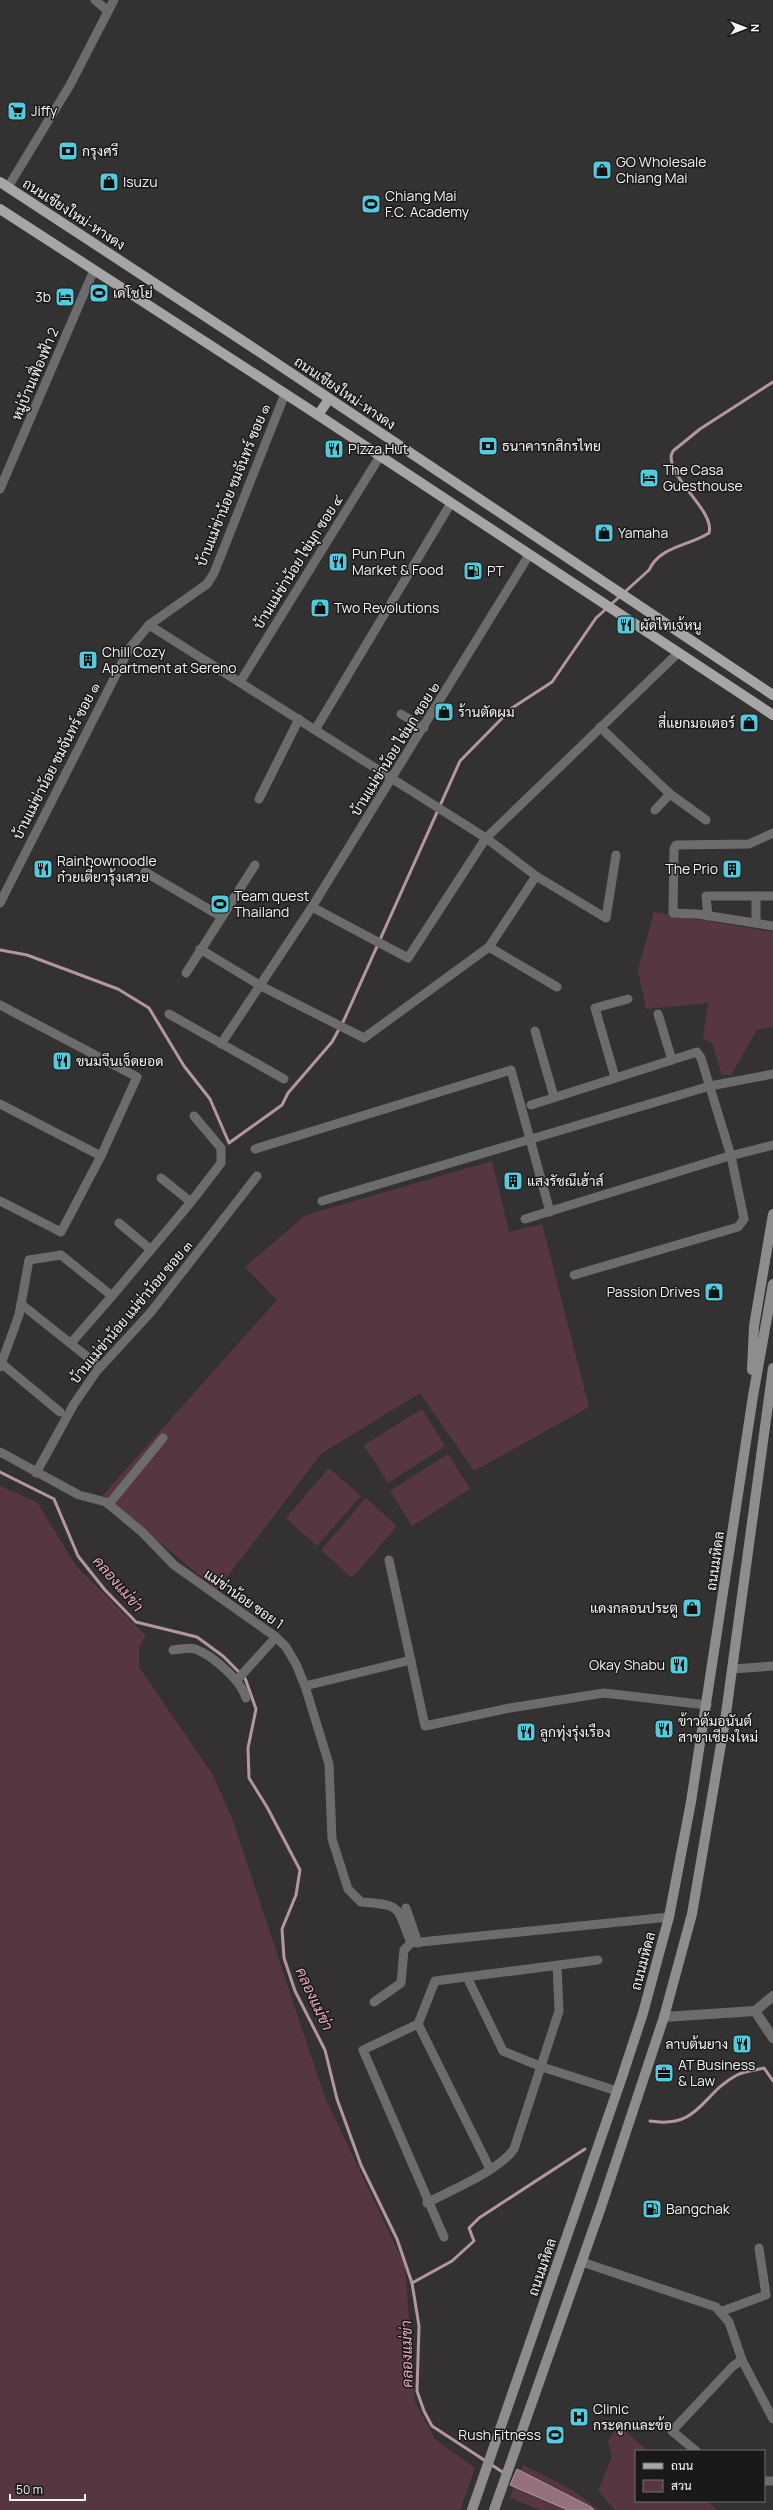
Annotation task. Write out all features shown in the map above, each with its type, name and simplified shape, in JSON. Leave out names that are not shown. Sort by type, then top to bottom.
[{"type":"main road","name":"ถนนเชียงใหม่-หางดง","points":[[4,185],[329,399],[773,695]]},
{"type":"main road","points":[[0,209],[318,415],[773,716]]},
{"type":"main road","points":[[318,415],[329,399]]},
{"type":"main road","name":"ถนนมหิดล","points":[[753,1396],[753,1339],[773,1214]]},
{"type":"main road","name":"ถนนมหิดล","points":[[472,2510],[643,2013],[669,1917],[707,1705],[753,1396],[773,1284]]},
{"type":"main road","points":[[494,2510],[582,2262],[664,2017],[692,1914],[706,1837],[732,1669],[773,1368]]},
{"type":"main road","points":[[767,1408],[773,1385]]},
{"type":"street","points":[[95,0],[108,11]]},
{"type":"street","points":[[4,185],[70,85],[114,0]]},
{"type":"street","name":"หมู่บ้านเฟื่องฟ้า 2","points":[[0,489],[94,270]]},
{"type":"street","name":"บ้านแม่ข่าน้อย ชมจันทร์ ซอย ๑","points":[[0,903],[129,649],[149,625],[207,584],[214,573],[285,394]]},
{"type":"street","name":"บ้านแม่ข่าน้อย ไข่มุก ซอย ๔","points":[[240,682],[380,456]]},
{"type":"street","points":[[315,730],[451,503]]},
{"type":"street","name":"บ้านแม่ข่าน้อย ไข่มุก ซอย ๒","points":[[220,1044],[281,956],[392,780],[530,555]]},
{"type":"street","points":[[149,625],[486,838],[536,876],[606,918],[616,855]]},
{"type":"street","points":[[312,907],[408,958],[486,838],[678,653]]},
{"type":"street","points":[[401,714],[424,728]]},
{"type":"street","points":[[259,799],[299,719]]},
{"type":"street","points":[[600,727],[670,794],[706,820]]},
{"type":"street","points":[[655,810],[670,794]]},
{"type":"street","points":[[773,833],[748,844],[676,845],[674,849],[673,913],[708,916],[773,926]]},
{"type":"street","points":[[186,974],[200,949],[255,865]]},
{"type":"street","points":[[145,872],[222,917]]},
{"type":"street","points":[[200,949],[261,986],[341,1025],[364,1038],[489,947],[536,876]]},
{"type":"street","points":[[708,916],[706,896],[773,896]]},
{"type":"street","points":[[756,897],[756,923]]},
{"type":"street","points":[[489,947],[557,987]]},
{"type":"street","points":[[615,1077],[595,1008],[628,999]]},
{"type":"street","points":[[0,1006],[137,1077],[101,1156],[62,1232],[0,1201]]},
{"type":"street","points":[[169,1014],[220,1044],[284,1078]]},
{"type":"street","points":[[658,1014],[672,1060]]},
{"type":"street","points":[[535,1031],[554,1097]]},
{"type":"street","points":[[531,1105],[695,1052],[699,1054],[731,1156],[744,1218],[738,1227],[574,1275]]},
{"type":"street","points":[[255,1149],[511,1070],[550,1212]]},
{"type":"street","points":[[322,1201],[710,1086],[773,1074]]},
{"type":"street","points":[[0,1104],[101,1156]]},
{"type":"street","points":[[71,1343],[191,1202],[221,1163],[221,1148],[194,1116]]},
{"type":"street","points":[[525,1219],[731,1156],[773,1145]]},
{"type":"street","name":"บ้านแม่ข่าน้อย แม่ข่าน้อย ซอย ๓","points":[[36,1473],[74,1404],[96,1372],[151,1312],[257,1176]]},
{"type":"street","points":[[161,1178],[191,1202]]},
{"type":"street","points":[[118,1223],[150,1249]]},
{"type":"street","points":[[60,1412],[1,1365],[21,1304],[29,1260],[61,1255],[112,1296]]},
{"type":"street","points":[[21,1304],[95,1363]]},
{"type":"street","points":[[109,1504],[163,1438]]},
{"type":"street","name":"แม่ข่าน้อย ซอย 1","points":[[0,1452],[36,1473],[79,1495],[109,1504],[142,1532],[174,1565],[276,1637],[286,1648],[296,1664],[305,1686],[329,1764],[332,1839],[348,1889],[361,1902],[389,1904],[397,1908],[415,1943]]},
{"type":"street","points":[[389,1560],[425,1726],[510,1708],[604,1693],[707,1705]]},
{"type":"street","points":[[237,1680],[276,1637]]},
{"type":"street","points":[[173,1650],[195,1649],[227,1670],[243,1688],[246,1698]]},
{"type":"street","points":[[305,1686],[411,1660]]},
{"type":"street","points":[[732,1669],[773,1666]]},
{"type":"street","points":[[406,1908],[415,1943]]},
{"type":"street","points":[[374,2002],[400,1984],[404,1950],[415,1943],[669,1917]]},
{"type":"street","points":[[444,2238],[427,2203],[363,2050],[418,2024],[435,1981],[598,1960]]},
{"type":"street","points":[[427,2203],[490,2169],[510,2154],[514,2148],[542,2067],[559,2011],[557,1965]]},
{"type":"street","points":[[468,1977],[503,2051],[542,2067],[617,2091]]},
{"type":"street","points":[[664,2017],[756,2011],[773,1996]]},
{"type":"street","points":[[756,2011],[773,2038]]},
{"type":"street","points":[[418,2024],[490,2169]]},
{"type":"street","points":[[720,2312],[766,2294],[759,2248]]},
{"type":"street","points":[[582,2262],[716,2307],[729,2322],[742,2360],[773,2419]]},
{"type":"street","points":[[695,2450],[672,2431],[734,2366],[742,2360]]},
{"type":"green space","points":[[654,912],[773,932],[773,1027],[757,1030],[731,1075],[722,1075],[712,1043],[703,1039],[708,1003],[646,1009],[638,970]]},
{"type":"green space","points":[[492,1161],[509,1232],[542,1224],[589,1407],[474,1471],[420,1393],[322,1453],[217,1590],[103,1495],[277,1300],[245,1267],[306,1215]]},
{"type":"green space","points":[[422,1409],[445,1446],[388,1483],[364,1445]]},
{"type":"green space","points":[[448,1454],[470,1489],[412,1526],[390,1491]]},
{"type":"green space","points":[[329,1468],[361,1496],[317,1546],[286,1518]]},
{"type":"green space","points":[[0,1486],[37,1502],[76,1566],[146,1636],[139,1646],[139,1667],[213,1775],[233,1821],[324,2095],[405,2266],[415,2402],[435,2439],[475,2468],[460,2510],[0,2510]]},
{"type":"green space","points":[[366,1498],[397,1526],[352,1578],[321,1550]]},
{"type":"green space","points":[[618,2425],[647,2450],[635,2450],[635,2502],[708,2502],[718,2510],[615,2510],[598,2491],[612,2457],[608,2441]]},
{"type":"green space","points":[[523,2465],[574,2491],[599,2510],[540,2510],[510,2498]]},
{"type":"shaded area","points":[[517,2469],[591,2507],[594,2510],[568,2510],[510,2485]]},
{"type":"waterway","points":[[0,950],[27,955],[118,989],[149,1008],[184,1066],[210,1099],[229,1143],[282,1105],[288,1093],[332,1042],[344,1020],[460,761],[512,708],[552,682],[596,618],[649,570],[660,556],[676,547],[709,533],[709,524],[706,515],[678,476],[673,466],[671,456],[673,451],[700,429],[773,382]]},
{"type":"waterway","name":"คลองแม่ข่า","points":[[0,1472],[54,1499],[78,1556],[105,1590],[136,1622],[197,1637],[223,1656],[245,1678],[256,1709],[248,1748],[249,1778],[267,1807],[300,1870],[296,1895],[282,1929],[284,1958],[295,1991],[325,2050],[337,2099],[361,2165],[397,2239],[412,2283],[419,2326],[417,2391],[424,2411],[432,2426],[504,2473]]},
{"type":"waterway","points":[[650,2121],[667,2122],[680,2120],[690,2115],[715,2091],[743,2072],[764,2068],[773,2081]]},
{"type":"waterway","points":[[412,2283],[452,2261],[474,2241],[469,2228],[479,2218],[585,2149]]},
{"type":"place","name":"Jiffy","points":[[17,111]]},
{"type":"place","name":"กรุงศรี","points":[[68,151]]},
{"type":"place","name":"GO Wholesale Chiang Mai","points":[[602,170]]},
{"type":"place","name":"Isuzu","points":[[109,182]]},
{"type":"place","name":"Chiang Mai F.C. Academy","points":[[371,204]]},
{"type":"place","name":"เดโชโย่","points":[[99,293]]},
{"type":"place","name":"3b","points":[[65,297]]},
{"type":"place","name":"ธนาคารกสิกรไทย","points":[[488,446]]},
{"type":"place","name":"Pizza Hut","points":[[334,449]]},
{"type":"place","name":"The Casa Guesthouse","points":[[649,478]]},
{"type":"place","name":"Yamaha","points":[[604,533]]},
{"type":"place","name":"Pun Pun Market & Food","points":[[338,562]]},
{"type":"place","name":"PT","points":[[473,571]]},
{"type":"place","name":"Two Revolutions","points":[[320,608]]},
{"type":"place","name":"ผัดไทเจ้หนู","points":[[626,625]]},
{"type":"place","name":"Chill Cozy Apartment at Sereno","points":[[88,660]]},
{"type":"place","name":"ร้านตัดผม","points":[[444,712]]},
{"type":"place","name":"สี่แยกมอเตอร์","points":[[749,723]]},
{"type":"place","name":"Rainbownoodle ก๋วยเตี๋ยวรุ้งเสวย","points":[[43,869]]},
{"type":"place","name":"The Prio","points":[[732,869]]},
{"type":"place","name":"Team quest Thailand","points":[[220,904]]},
{"type":"place","name":"ขนมจีนเจ็ดยอด","points":[[62,1061]]},
{"type":"place","name":"แสงรัชณีเฮ้าส์","points":[[513,1181]]},
{"type":"place","name":"Passion Drives","points":[[714,1292]]},
{"type":"place","name":"แดงกลอนประตู","points":[[692,1608]]},
{"type":"place","name":"Okay Shabu","points":[[679,1665]]},
{"type":"place","name":"ข้าวต้มอนันต์ สาขาเชียงใหม่","points":[[664,1729]]},
{"type":"place","name":"ลูกทุ่งรุ่งเรือง","points":[[526,1732]]},
{"type":"place","name":"ลาบต้นยาง","points":[[742,2044]]},
{"type":"place","name":"AT Business & Law","points":[[664,2073]]},
{"type":"place","name":"Bangchak","points":[[652,2209]]},
{"type":"place","name":"Clinic กระดูกและข้อ","points":[[579,2417]]},
{"type":"place","name":"Rush Fitness","points":[[555,2435]]}]
